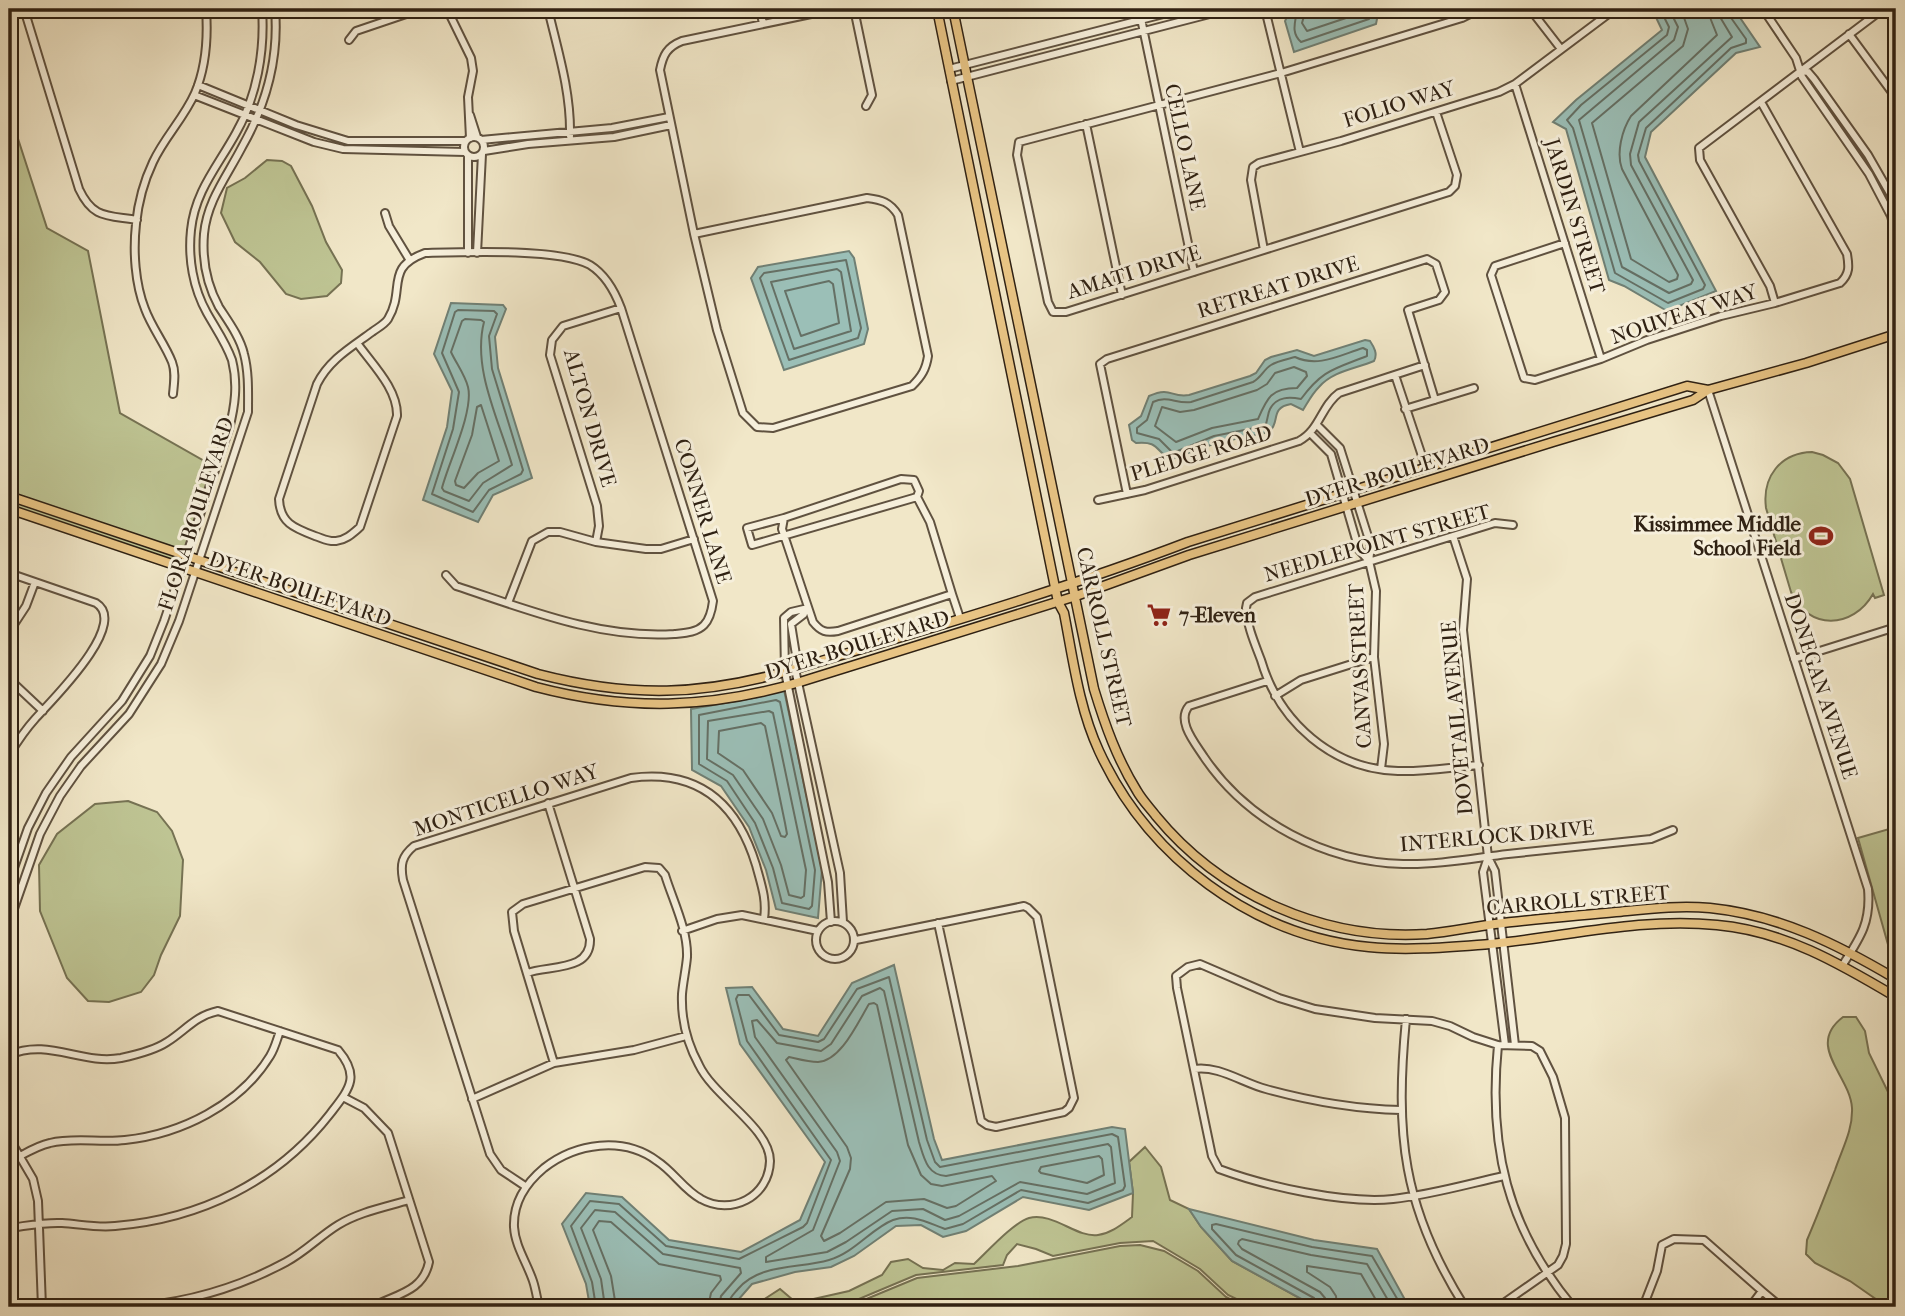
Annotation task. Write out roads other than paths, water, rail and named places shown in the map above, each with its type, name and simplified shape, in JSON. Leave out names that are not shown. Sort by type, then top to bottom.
[{"type":"main road","name":"CARROLL STREET","points":[[937,9],[1055,589],[1064,613],[1088,722],[1099,751],[1126,800],[1158,841],[1212,889],[1268,919],[1330,940],[1367,947],[1410,949],[1492,944],[1663,924],[1717,925],[1782,938],[1812,949],[1896,997]]},
{"type":"main road","name":"CARROLL STREET","points":[[953,9],[1094,689],[1110,739],[1138,793],[1172,836],[1232,883],[1287,912],[1322,924],[1352,930],[1426,934],[1663,908],[1707,908],[1746,913],[1784,923],[1851,952],[1896,979]]},
{"type":"main road","name":"DYER BOULEVARD","points":[[9,509],[536,687],[623,704],[689,704],[759,694],[800,682],[1076,596],[1189,555],[1693,400],[1708,390],[1806,363],[1896,334]]},
{"type":"main road","name":"DYER BOULEVARD","points":[[9,496],[538,674],[624,691],[689,691],[756,681],[1055,589],[1188,541],[1687,386],[1708,390]]},
{"type":"main road","points":[[412,645],[437,640]]},
{"type":"main road","points":[[1126,800],[1138,793]]},
{"type":"street","points":[[24,9],[79,189],[86,203],[102,215],[137,220]]},
{"type":"street","points":[[173,394],[172,361],[145,309],[138,284],[135,254],[137,220],[153,161],[198,85],[206,50],[206,9]]},
{"type":"street","name":"FLORA BOULEVARD","points":[[9,882],[27,828],[46,793],[71,757],[122,701],[150,656],[229,429],[236,390],[232,362],[195,284],[191,229],[196,204],[205,182],[234,137],[249,105],[262,50],[262,9]]},
{"type":"street","name":"FLORA BOULEVARD","points":[[9,923],[40,834],[60,796],[81,766],[129,714],[161,664],[248,412],[244,352],[217,303],[207,274],[203,249],[205,228],[215,194],[260,110],[272,66],[275,9]]},
{"type":"street","points":[[349,40],[356,31],[421,9]]},
{"type":"street","points":[[447,9],[471,58],[473,71],[468,97],[469,114],[473,139],[483,152],[477,253]]},
{"type":"street","points":[[548,9],[566,86],[570,141]]},
{"type":"street","points":[[760,9],[763,24]]},
{"type":"street","points":[[694,234],[867,198],[892,205],[898,215],[928,356],[922,377],[912,386],[773,428],[757,427],[743,413],[717,330],[694,234],[660,70],[663,57],[670,46],[682,41],[835,9]]},
{"type":"street","points":[[854,9],[872,94],[866,106]]},
{"type":"street","name":"CELLO LANE","points":[[1139,9],[1194,272]]},
{"type":"street","points":[[949,69],[1183,9]]},
{"type":"street","points":[[951,81],[1228,9]]},
{"type":"street","points":[[1256,9],[1265,9],[1300,152]]},
{"type":"street","name":"AMATI DRIVE","points":[[1436,111],[1457,175],[1455,186],[1449,192],[1066,312],[1053,312],[1048,302],[1017,155],[1019,142],[1281,73],[1462,19],[1480,9]]},
{"type":"street","points":[[1530,9],[1561,49]]},
{"type":"street","name":"FOLIO WAY","points":[[1264,250],[1251,172],[1259,163],[1499,92],[1516,84],[1615,9]]},
{"type":"street","points":[[1763,9],[1796,58],[1802,77],[1869,174],[1891,216],[1896,235]]},
{"type":"street","points":[[1775,303],[1770,286],[1700,160],[1699,148],[1883,9]]},
{"type":"street","points":[[1849,34],[1891,91],[1896,92]]},
{"type":"street","points":[[1802,71],[1808,72],[1814,79],[1868,155],[1896,204]]},
{"type":"street","name":"JARDIN STREET","points":[[1516,84],[1601,359]]},
{"type":"street","points":[[198,85],[296,125],[348,141],[473,139],[670,121]]},
{"type":"street","points":[[216,104],[220,93]]},
{"type":"street","points":[[194,95],[292,134],[343,149],[466,154],[478,157],[483,152],[614,137],[670,121]]},
{"type":"street","name":"NOUVEAY WAY","points":[[1565,243],[1495,266],[1491,275],[1524,378],[1535,380],[1696,324],[1840,283],[1847,277],[1847,254],[1761,102]]},
{"type":"street","points":[[1086,124],[1122,295]]},
{"type":"street","points":[[292,134],[296,125]]},
{"type":"street","points":[[468,253],[466,154],[473,139]]},
{"type":"street","points":[[380,150],[381,141]]},
{"type":"street","points":[[357,343],[393,394],[398,407],[397,416],[360,527],[339,541],[329,541],[290,526],[279,509],[279,499],[317,384],[324,371],[335,359],[387,321],[396,303],[398,276],[409,259],[389,226],[385,213]]},
{"type":"street","name":"CONNER LANE","points":[[409,259],[425,253],[556,255],[590,265],[604,277],[621,308],[713,601],[711,613],[704,625],[690,633],[658,635],[605,630],[572,624],[456,586],[446,575]]},
{"type":"street","name":"RETREAT DRIVE","points":[[1127,494],[1100,364],[1107,359],[1427,259],[1436,264],[1445,292],[1439,300],[1408,310],[1435,400]]},
{"type":"street","name":"ALTON DRIVE","points":[[596,542],[599,526],[597,506],[550,355],[552,340],[563,326],[621,308]]},
{"type":"street","points":[[1346,506],[1331,454],[1311,434],[1328,403],[1339,393],[1425,365]]},
{"type":"street","points":[[1395,375],[1426,468]]},
{"type":"street","points":[[1405,409],[1474,388]]},
{"type":"street","name":"DONEGAN AVENUE","points":[[1708,390],[1868,889],[1870,908],[1866,926],[1842,965]]},
{"type":"street","points":[[1317,425],[1340,448],[1358,502]]},
{"type":"street","name":"PLEDGE ROAD","points":[[1098,500],[1127,494],[1299,441],[1311,434]]},
{"type":"street","points":[[917,497],[752,545],[747,528],[901,479],[914,480],[919,491],[917,497],[930,522],[960,618]]},
{"type":"street","name":"CANVAS STREET","points":[[1358,502],[1371,546],[1369,561],[1376,591],[1374,657],[1384,744],[1381,769]]},
{"type":"street","name":"CANVAS STREET","points":[[1346,506],[1359,550],[1369,561]]},
{"type":"street","points":[[784,518],[782,529],[806,609],[819,630],[828,633],[953,594]]},
{"type":"street","name":"NEEDLEPOINT STREET","points":[[1479,765],[1412,771],[1381,769],[1343,758],[1322,746],[1296,724],[1275,696],[1267,681],[1246,608],[1250,600],[1369,561],[1494,523],[1513,525]]},
{"type":"street","points":[[508,603],[527,550],[538,536],[548,532],[560,531],[596,542],[646,549],[694,539]]},
{"type":"street","name":"DOVETAIL AVENUE","points":[[1453,536],[1466,579],[1463,630],[1488,857],[1495,871],[1515,1045]]},
{"type":"street","points":[[9,573],[96,603],[106,613],[105,623],[88,656],[9,755]]},
{"type":"street","points":[[9,632],[26,606],[35,582]]},
{"type":"street","points":[[806,609],[804,614],[791,624],[796,655],[795,669],[800,682],[841,883],[843,922]]},
{"type":"street","points":[[806,609],[791,612],[784,618],[785,672],[828,882],[831,922]]},
{"type":"street","points":[[1794,659],[1896,627]]},
{"type":"street","points":[[1275,696],[1301,680],[1374,657]]},
{"type":"street","points":[[9,679],[43,711]]},
{"type":"street","name":"INTERLOCK DRIVE","points":[[1267,681],[1194,703],[1184,714],[1185,724],[1223,781],[1257,812],[1301,840],[1359,859],[1405,864],[1651,839],[1673,830]]},
{"type":"street","points":[[801,752],[814,750]]},
{"type":"street","name":"MONTICELLO WAY","points":[[525,1186],[494,1162],[400,866],[404,854],[414,846],[631,778],[667,776],[708,792],[739,824],[749,844],[765,896],[764,919]]},
{"type":"street","points":[[527,973],[573,965],[586,957],[590,950],[590,939],[548,803]]},
{"type":"street","points":[[819,839],[832,838]]},
{"type":"street","name":"DOVETAIL AVENUE","points":[[1488,857],[1483,872],[1501,1045],[1494,1111],[1496,1139],[1504,1176],[1526,1234],[1573,1307]]},
{"type":"street","points":[[539,1307],[534,1284],[514,1228],[517,1204],[525,1186],[547,1166],[584,1147],[615,1145],[642,1152],[658,1161],[700,1199],[727,1206],[740,1203],[761,1189],[767,1177],[770,1160],[760,1133],[710,1083],[686,1036],[682,995],[687,957],[665,875],[659,868],[645,867],[523,904],[513,912],[514,931],[554,1063]]},
{"type":"street","points":[[9,882],[21,887]]},
{"type":"street","points":[[856,940],[938,923],[1024,906],[1034,912],[1073,1098],[1064,1112],[996,1127],[981,1121],[938,923]]},
{"type":"street","points":[[682,931],[728,916],[742,915],[818,931]]},
{"type":"street","points":[[831,922],[843,922],[853,929],[856,940],[854,947],[845,956],[825,957],[816,948],[815,936],[831,922]]},
{"type":"street","points":[[1498,1307],[1549,1272],[1563,1256],[1566,1244],[1564,1118],[1553,1077],[1541,1051],[1532,1046],[1501,1045],[1473,1037],[1450,1026],[1315,1009],[1268,994],[1200,964],[1188,967],[1177,976],[1177,988],[1212,1156],[1219,1168],[1269,1184],[1342,1197],[1391,1199],[1504,1176]]},
{"type":"street","points":[[9,1055],[32,1047],[90,1059],[120,1058],[167,1042],[190,1022],[204,1014],[218,1012],[338,1050],[349,1062],[351,1071],[350,1083],[343,1097],[318,1129],[293,1154],[226,1199],[180,1216],[151,1222],[112,1227],[60,1223],[9,1228]]},
{"type":"street","points":[[1406,1019],[1401,1110],[1405,1161],[1413,1196],[1433,1249],[1465,1307]]},
{"type":"street","points":[[20,1156],[49,1143],[66,1140],[126,1140],[164,1133],[194,1121],[223,1104],[250,1082],[271,1054],[280,1031]]},
{"type":"street","points":[[472,1098],[554,1063],[634,1050],[686,1036]]},
{"type":"street","points":[[1194,1069],[1210,1069],[1264,1089],[1302,1098],[1401,1110]]},
{"type":"street","points":[[343,1097],[364,1108],[387,1133],[429,1262],[426,1274],[418,1286],[372,1307]]},
{"type":"street","points":[[9,1138],[33,1180],[38,1201],[42,1307]]},
{"type":"street","points":[[126,1307],[179,1301],[243,1282],[288,1261],[337,1225],[409,1199]]},
{"type":"street","points":[[1643,1307],[1657,1271],[1662,1245],[1674,1239],[1704,1240],[1781,1307]]},
{"type":"street","points":[[1750,1307],[1762,1291]]},
{"type":"water","points":[[1291,9],[1379,9],[1376,24],[1294,52],[1285,21]]},
{"type":"water","points":[[1652,9],[1734,9],[1760,47],[1736,53],[1651,132],[1645,157],[1716,291],[1667,311],[1609,280],[1566,129],[1553,122],[1662,30]]},
{"type":"water","points":[[849,251],[854,258],[868,329],[864,344],[784,370],[751,278],[758,267]]},
{"type":"water","points":[[451,303],[503,305],[506,309],[495,337],[498,368],[532,478],[493,495],[478,522],[423,500],[447,427],[452,391],[434,354]]},
{"type":"water","points":[[1365,340],[1370,341],[1374,348],[1374,361],[1331,377],[1310,398],[1303,410],[1291,404],[1284,406],[1278,412],[1269,432],[1216,443],[1170,460],[1156,447],[1132,440],[1129,425],[1141,416],[1149,396],[1162,392],[1189,395],[1250,376],[1271,357],[1297,350],[1314,356]]},
{"type":"water","points":[[784,690],[822,869],[818,918],[776,909],[766,870],[749,827],[721,786],[692,770],[691,709]]},
{"type":"water","points":[[894,965],[934,1139],[942,1160],[1112,1127],[1125,1129],[1133,1193],[1089,1210],[1023,1197],[966,1231],[943,1237],[921,1225],[896,1226],[854,1256],[831,1267],[795,1272],[752,1284],[732,1307],[590,1307],[586,1284],[562,1224],[586,1193],[622,1197],[669,1240],[741,1252],[800,1220],[825,1162],[740,1044],[726,988],[752,987],[783,1029],[818,1036],[852,983]]},
{"type":"water","points":[[1189,1209],[1314,1240],[1377,1249],[1409,1307],[1316,1307],[1232,1261],[1201,1227]]},
{"type":"place","name":"Kissimmee Middle School Field","points":[[1821,536]]},
{"type":"place","name":"7-Eleven","points":[[1159,615]]}]
